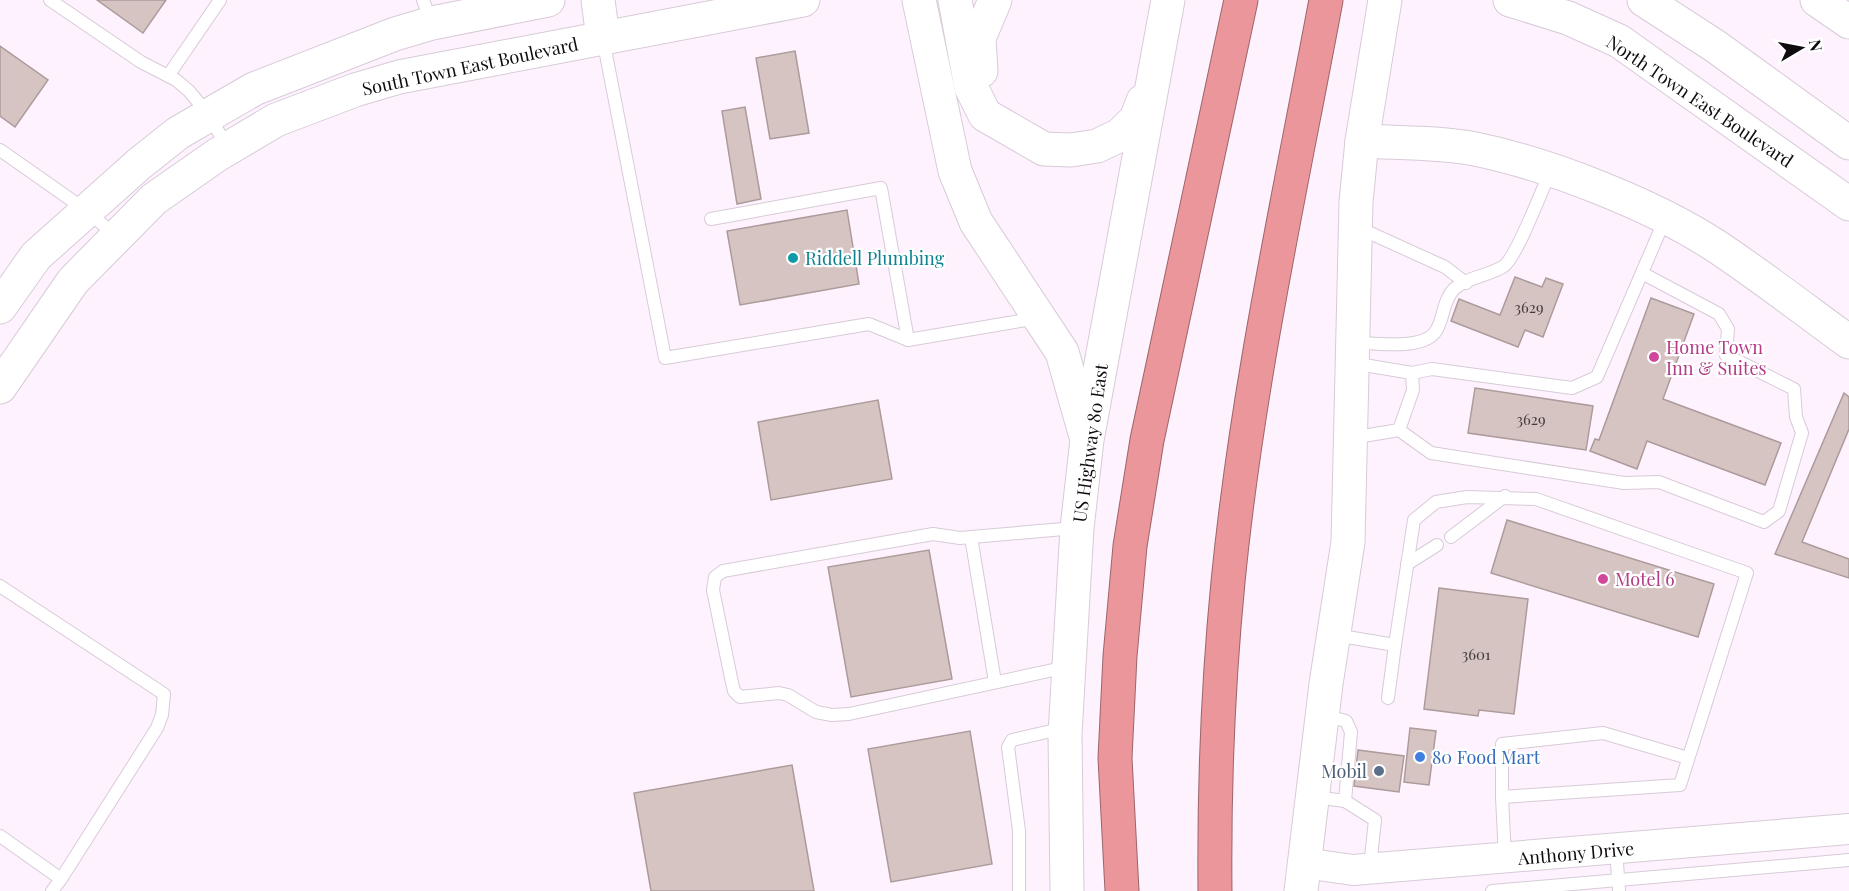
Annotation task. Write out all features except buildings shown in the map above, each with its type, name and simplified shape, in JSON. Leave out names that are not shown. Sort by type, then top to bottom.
[{"type":"highway","points":[[1122,891],[1115,758],[1120,656],[1130,546],[1150,429],[1241,0]]},
{"type":"highway","points":[[1215,891],[1219,719],[1228,583],[1235,526],[1271,292],[1326,0]]},
{"type":"main road","points":[[0,307],[36,256],[87,211],[178,133],[254,89],[291,72],[355,48],[427,12],[548,0]]},
{"type":"main road","points":[[598,0],[603,38]]},
{"type":"main road","name":"South Town East Boulevard","points":[[0,387],[73,281],[154,199],[228,148],[276,120],[355,90],[399,77],[803,0]]},
{"type":"main road","points":[[919,0],[955,171],[976,222],[1062,352],[1087,440]]},
{"type":"main road","points":[[955,0],[971,87],[985,115],[1044,149],[1071,150],[1097,146],[1120,135],[1136,118],[1155,68]]},
{"type":"main road","points":[[995,0],[979,38],[982,82],[1007,126]]},
{"type":"main road","name":"US Highway 80 East","points":[[1067,891],[1066,727],[1077,528],[1087,440],[1168,0]]},
{"type":"main road","points":[[1303,877],[1322,714],[1348,542],[1355,227],[1362,141],[1384,0]]},
{"type":"main road","name":"North Town East Boulevard","points":[[1510,0],[1568,18],[1619,41],[1849,204]]},
{"type":"main road","points":[[1644,0],[1715,46],[1849,143]]},
{"type":"main road","points":[[1817,0],[1849,22]]},
{"type":"main road","points":[[1362,141],[1473,149],[1601,189],[1714,245],[1849,342]]},
{"type":"street","name":"Anthony Drive","points":[[1303,877],[1370,868],[1505,859],[1849,829]]},
{"type":"lane","points":[[50,0],[141,62],[168,76],[189,91],[209,115],[228,148]]},
{"type":"lane","points":[[168,76],[220,0]]},
{"type":"lane","points":[[603,38],[665,357],[869,324],[908,340],[1040,318]]},
{"type":"lane","points":[[0,150],[87,211],[117,237]]},
{"type":"lane","points":[[1353,352],[1422,342],[1436,331],[1448,299],[1455,289],[1508,263],[1550,172]]},
{"type":"lane","points":[[711,219],[881,188],[908,340]]},
{"type":"lane","points":[[1353,352],[1412,373],[1432,369],[1572,388],[1589,381],[1597,377],[1665,219]]},
{"type":"lane","points":[[1355,227],[1445,267],[1466,283]]},
{"type":"lane","points":[[1349,438],[1399,430],[1431,453],[1624,483],[1659,482],[1764,522],[1779,512],[1802,433],[1796,417],[1794,389],[1726,355],[1728,329],[1719,314],[1642,273]]},
{"type":"lane","points":[[1399,430],[1413,390],[1412,373]]},
{"type":"lane","points":[[1451,537],[1505,496]]},
{"type":"lane","points":[[1388,698],[1414,520],[1436,502],[1467,497],[1505,496],[1536,499],[1747,573],[1680,785],[1502,797]]},
{"type":"lane","points":[[1069,666],[849,714],[832,715],[816,711],[788,695],[779,693],[740,697],[734,691],[713,590],[715,577],[723,572],[933,534],[971,537],[1077,528]]},
{"type":"lane","points":[[971,537],[995,682]]},
{"type":"lane","points":[[1407,564],[1437,545]]},
{"type":"lane","points":[[0,586],[164,694],[162,715],[157,728],[52,891]]},
{"type":"lane","points":[[1334,635],[1395,645]]},
{"type":"lane","points":[[1322,714],[1346,721],[1351,732],[1345,801]]},
{"type":"lane","points":[[1019,891],[1019,831],[1008,747],[1012,740],[1066,727]]},
{"type":"lane","points":[[1505,859],[1502,744],[1520,740],[1603,733],[1688,758]]},
{"type":"lane","points":[[1312,796],[1345,801],[1375,820],[1370,868]]},
{"type":"lane","points":[[0,836],[61,879]]},
{"type":"lane","points":[[1616,849],[1618,886]]},
{"type":"lane","points":[[1492,891],[1618,886],[1849,860]]},
{"type":"place","name":"Riddell Plumbing","points":[[793,258]]},
{"type":"place","name":"Home Town Inn & Suites","points":[[1654,357]]},
{"type":"place","name":"Motel 6","points":[[1603,579]]},
{"type":"place","name":"80 Food Mart","points":[[1420,757]]},
{"type":"place","name":"Mobil","points":[[1379,771]]}]
